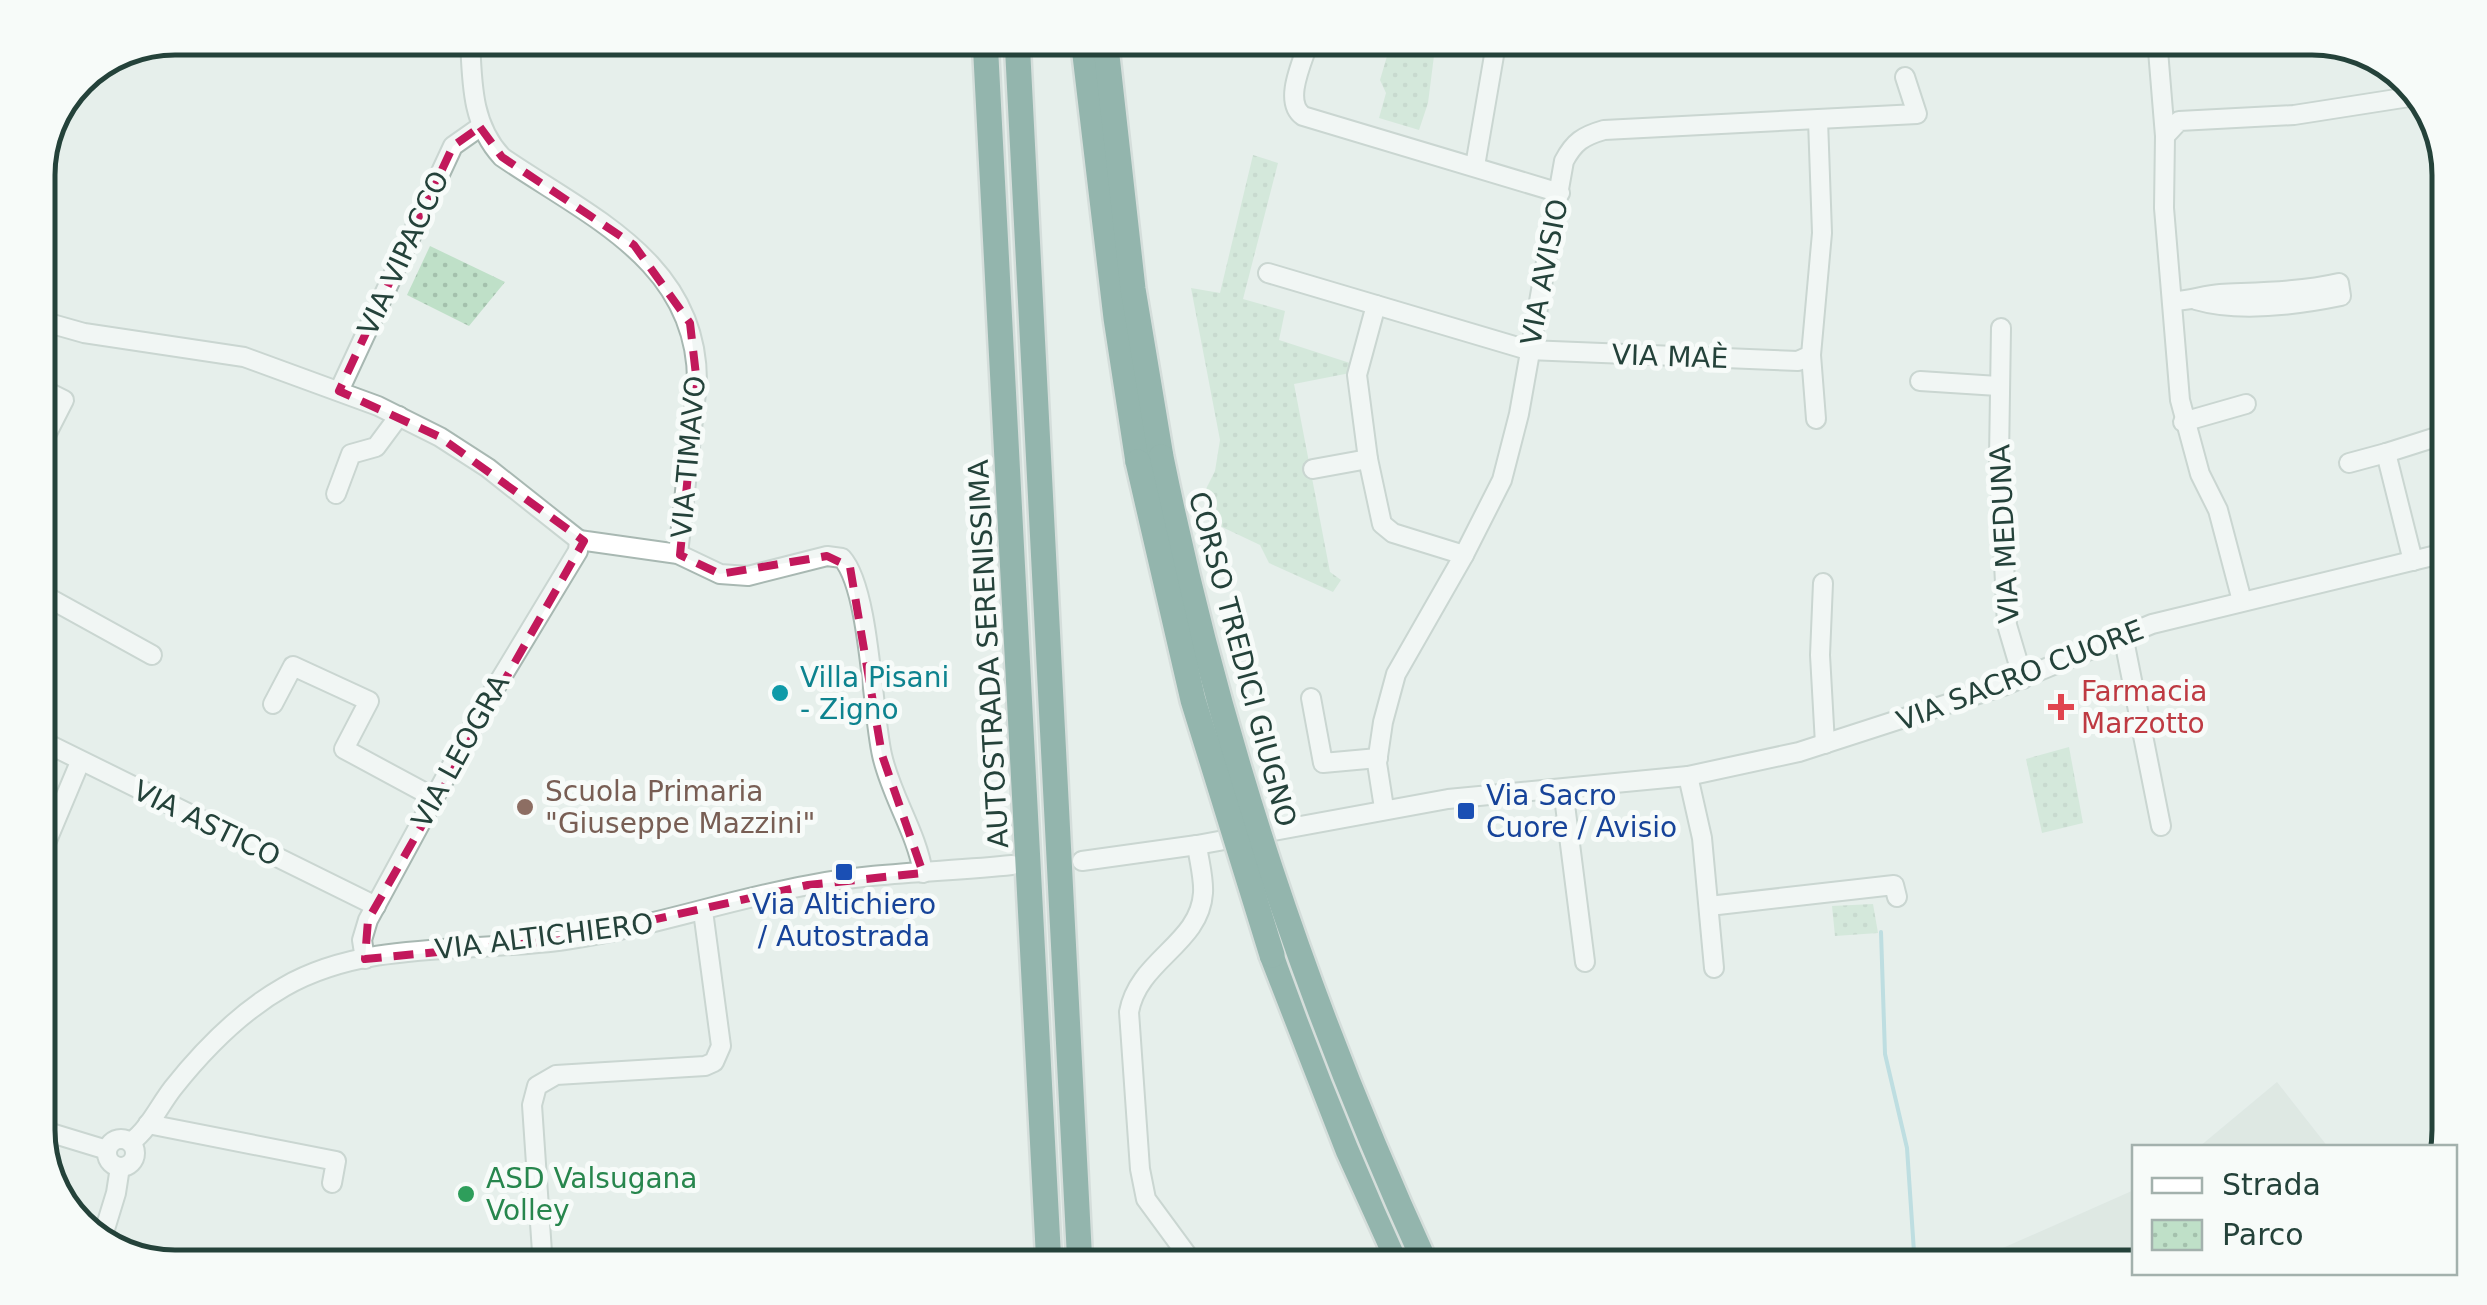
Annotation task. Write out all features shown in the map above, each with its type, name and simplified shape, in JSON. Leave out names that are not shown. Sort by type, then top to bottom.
[{"type":"highway","name":"AUTOSTRADA SERENISSIMA","points":[[986,55],[1048,1250]]},
{"type":"highway","points":[[1019,55],[1079,1250]]},
{"type":"highway","name":"CORSO TREDICI GIUGNO","points":[[1086,55],[1116,318],[1150,460],[1267,865],[1348,1087],[1419,1250]]},
{"type":"highway","name":"CORSO TREDICI GIUGNO","points":[[1107,55],[1150,460],[1173,625],[1242,866],[1308,1055],[1392,1250]]},
{"type":"highway","points":[[1034,1250],[1034,1206],[1043,1136]]},
{"type":"street","points":[[471,55],[480,128]]},
{"type":"street","points":[[1305,55],[1292,100],[1296,112],[1560,193]]},
{"type":"street","points":[[1475,166],[1493,55]]},
{"type":"street","points":[[2157,55],[2164,136],[2164,208],[2184,422],[2200,474],[2218,510],[2242,601]]},
{"type":"street","name":"VIA AVISIO","points":[[1384,808],[1378,758],[1396,674],[1502,480],[1516,430],[1564,162],[1570,148],[1580,138],[1604,130],[1917,114],[1905,76]]},
{"type":"street","points":[[2164,136],[2178,121],[2294,115],[2403,97]]},
{"type":"street","points":[[1816,419],[1811,354],[1822,233],[1818,120]]},
{"type":"street","name":"VIA VIPACCO","points":[[339,391],[453,146],[480,128]]},
{"type":"street","name":"VIA TIMAVO","points":[[480,128],[502,157],[634,245],[678,301],[690,323],[697,384],[678,554]]},
{"type":"street","name":"VIA MAÈ","points":[[1268,273],[1528,350],[1798,361],[1811,354]]},
{"type":"street","points":[[2173,301],[2306,290],[2338,283],[2341,296],[2310,302],[2216,306],[2196,300]]},
{"type":"street","points":[[1376,306],[1357,375],[1380,517],[1386,530],[1464,555]]},
{"type":"street","points":[[55,327],[244,357],[399,416],[488,468],[579,546],[678,554],[720,574],[748,576],[827,556],[842,558],[850,566],[875,687],[882,755],[894,796],[918,851],[922,873]]},
{"type":"street","name":"VIA MEDUNA","points":[[2001,328],[1998,386],[2007,624],[2023,679]]},
{"type":"street","points":[[1920,381],[1998,386]]},
{"type":"street","points":[[55,396],[64,400],[55,418]]},
{"type":"street","points":[[2184,422],[2246,404]]},
{"type":"street","points":[[336,494],[351,454],[376,447],[399,416]]},
{"type":"street","points":[[2349,463],[2432,438]]},
{"type":"street","points":[[2386,453],[2413,561]]},
{"type":"street","points":[[1313,469],[1368,459]]},
{"type":"street","name":"VIA LEOGRA","points":[[366,959],[364,932],[376,906],[483,708],[579,546]]},
{"type":"street","name":"VIA SACRO CUORE","points":[[1082,861],[1197,846],[1384,808],[1688,776],[1825,744],[2023,679],[2168,620],[2432,556]]},
{"type":"street","points":[[1823,583],[1820,655],[1825,744]]},
{"type":"street","points":[[55,601],[152,655]]},
{"type":"street","points":[[2123,636],[2160,826]]},
{"type":"street","points":[[273,704],[293,666],[369,701],[344,749],[433,797]]},
{"type":"street","points":[[1311,698],[1323,763],[1378,758]]},
{"type":"street","name":"VIA ASTICO","points":[[55,748],[376,906]]},
{"type":"street","points":[[55,822],[80,762]]},
{"type":"street","points":[[1688,776],[1702,838],[1714,968]]},
{"type":"street","points":[[1563,788],[1584,962]]},
{"type":"street","points":[[1183,1250],[1146,1198],[1140,1169],[1129,1012],[1132,993],[1141,978],[1196,921],[1204,894],[1197,846]]},
{"type":"street","name":"VIA ALTICHIERO","points":[[131,1142],[215,1040],[258,1003],[304,978],[366,959],[563,940],[652,925],[808,885],[1006,866]]},
{"type":"street","points":[[1708,906],[1894,885],[1897,897]]},
{"type":"street","points":[[543,1250],[532,1106],[537,1086],[556,1074],[705,1066],[714,1062],[722,1046],[703,911]]},
{"type":"street","points":[[148,1124],[336,1161],[332,1183]]},
{"type":"street","points":[[55,1134],[106,1150],[113,1165],[120,1168]]},
{"type":"street","name":"VIA ALTICHIERO","points":[[105,1227],[120,1168],[135,1158],[136,1149],[131,1142],[116,1138],[106,1150]]},
{"type":"highlighted area","points":[[480,127],[502,157],[634,245],[690,323],[697,384],[680,555],[720,574],[827,556],[850,567],[882,755],[923,873],[808,885],[563,940],[365,959],[368,920],[584,541],[440,437],[339,391],[453,146]]},
{"type":"shaded area","points":[[2277,1082],[2326,1145],[2201,1145]]},
{"type":"shaded area","points":[[2132,1191],[2132,1250],[1998,1250]]},
{"type":"green space","points":[[1387,55],[1434,55],[1428,103],[1419,130],[1379,118],[1386,93],[1380,80]]},
{"type":"green space","points":[[1253,155],[1278,163],[1243,299],[1285,311],[1279,340],[1353,364],[1350,373],[1294,384],[1330,572],[1341,580],[1333,592],[1269,563],[1260,545],[1222,527],[1209,514],[1205,491],[1215,471],[1220,440],[1191,288],[1220,293]]},
{"type":"green space","points":[[430,246],[505,282],[469,326],[407,295]]},
{"type":"green space","points":[[2069,747],[2083,823],[2042,833],[2026,759]]},
{"type":"green space","points":[[1873,904],[1878,933],[1835,936],[1832,906]]},
{"type":"waterway","points":[[1881,932],[1885,1054],[1907,1148],[1914,1250]]},
{"type":"place","name":"Villa Pisani - Zigno","points":[[780,693]]},
{"type":"place","name":"Farmacia Marzotto","points":[[2061,707]]},
{"type":"place","name":"Scuola Primaria \"Giuseppe Mazzini\"","points":[[525,807]]},
{"type":"place","name":"Via Sacro Cuore / Avisio","points":[[1466,811]]},
{"type":"place","name":"Via Altichiero / Autostrada","points":[[844,872]]},
{"type":"place","name":"ASD Valsugana Volley","points":[[466,1194]]}]
